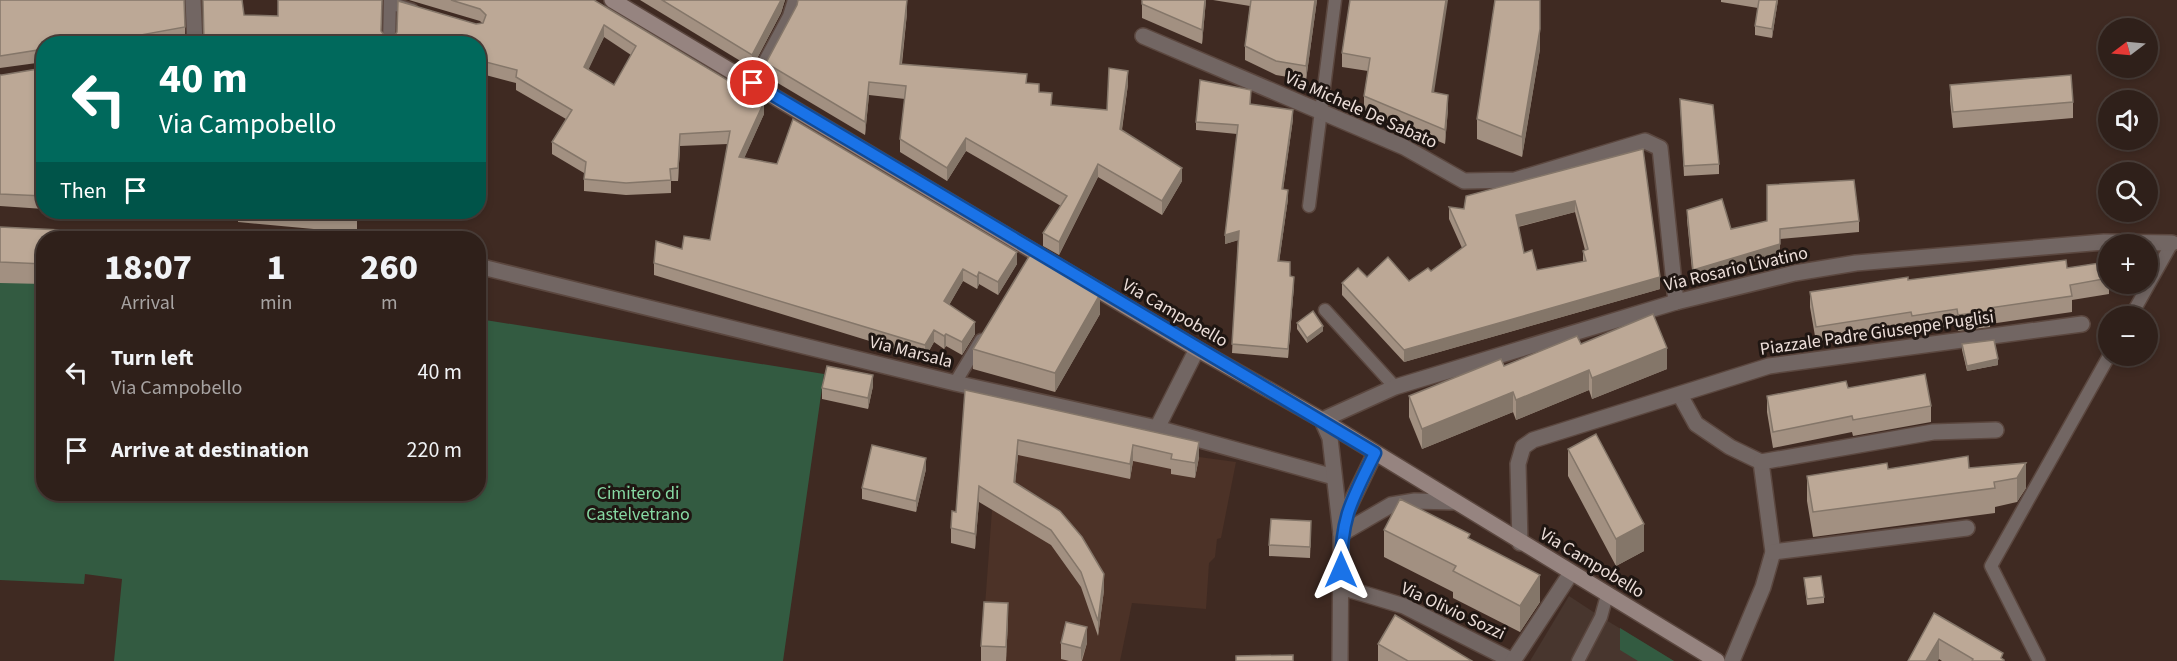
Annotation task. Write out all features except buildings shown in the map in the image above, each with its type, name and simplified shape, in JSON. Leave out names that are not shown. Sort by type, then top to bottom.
[{"type":"main road","name":"Via Campobello","points":[[612,0],[753,83],[1031,257],[1322,420],[1520,543],[1717,661]]},
{"type":"street","points":[[193,0],[195,36]]},
{"type":"street","name":"Via Michele De Sabato","points":[[1143,36],[1404,147],[1464,182],[1515,180],[1644,141],[1660,148],[1676,302]]},
{"type":"street","name":"Via Rosario Livatino","points":[[1322,420],[1395,387],[1676,302],[1794,273],[1856,263],[2103,243],[2175,243]]},
{"type":"street","name":"Via Marsala","points":[[486,268],[955,383],[1157,428],[1334,477]]},
{"type":"street","name":"Piazzale Padre Giuseppe Puglisi","points":[[1520,543],[1518,464],[1522,447],[1533,440],[1769,366],[2082,324]]},
{"type":"street","points":[[1157,428],[1197,349]]},
{"type":"street","points":[[1680,395],[1696,424],[1761,462],[1933,432],[1996,430]]},
{"type":"street","points":[[1322,420],[1330,438],[1341,534],[1340,661]]},
{"type":"street","points":[[1341,534],[1347,511],[1375,453]]},
{"type":"street","points":[[1732,661],[1763,587],[1773,552],[1761,462]]},
{"type":"street","points":[[1341,534],[1391,505],[1415,501],[1454,502]]},
{"type":"street","points":[[1773,552],[1967,528]]},
{"type":"street","name":"Via Olivio Sozzi","points":[[1341,588],[1404,606],[1513,661],[1571,573]]},
{"type":"lane","points":[[753,83],[789,16],[794,0]]},
{"type":"lane","points":[[1309,206],[1319,112],[1335,0]]},
{"type":"lane","points":[[389,36],[390,2],[423,13]]},
{"type":"lane","points":[[2137,306],[2175,243]]},
{"type":"lane","points":[[1325,310],[1395,387]]},
{"type":"lane","points":[[955,383],[985,333]]},
{"type":"lane","points":[[2039,661],[1991,566],[2103,366]]},
{"type":"lane","points":[[1578,661],[1601,617],[1607,595]]},
{"type":"shaded area","points":[[999,414],[1199,457],[1236,462],[1221,538],[1217,539],[1215,557],[1209,563],[1206,609],[1132,603],[1120,661],[981,661]]},
{"type":"shaded area","points":[[1569,596],[1601,617],[1674,661],[1530,661]]},
{"type":"green space","name":"Cimitero di Castelvetrano","points":[[0,248],[36,249],[36,501],[486,501],[486,320],[824,374],[783,661],[114,661],[122,579],[85,574],[84,584],[0,580]]},
{"type":"green space","points":[[1620,628],[1674,661],[1638,661],[1620,650]]},
{"type":"route","points":[[753,83],[1375,453],[1347,511],[1341,534],[1341,570]]}]
